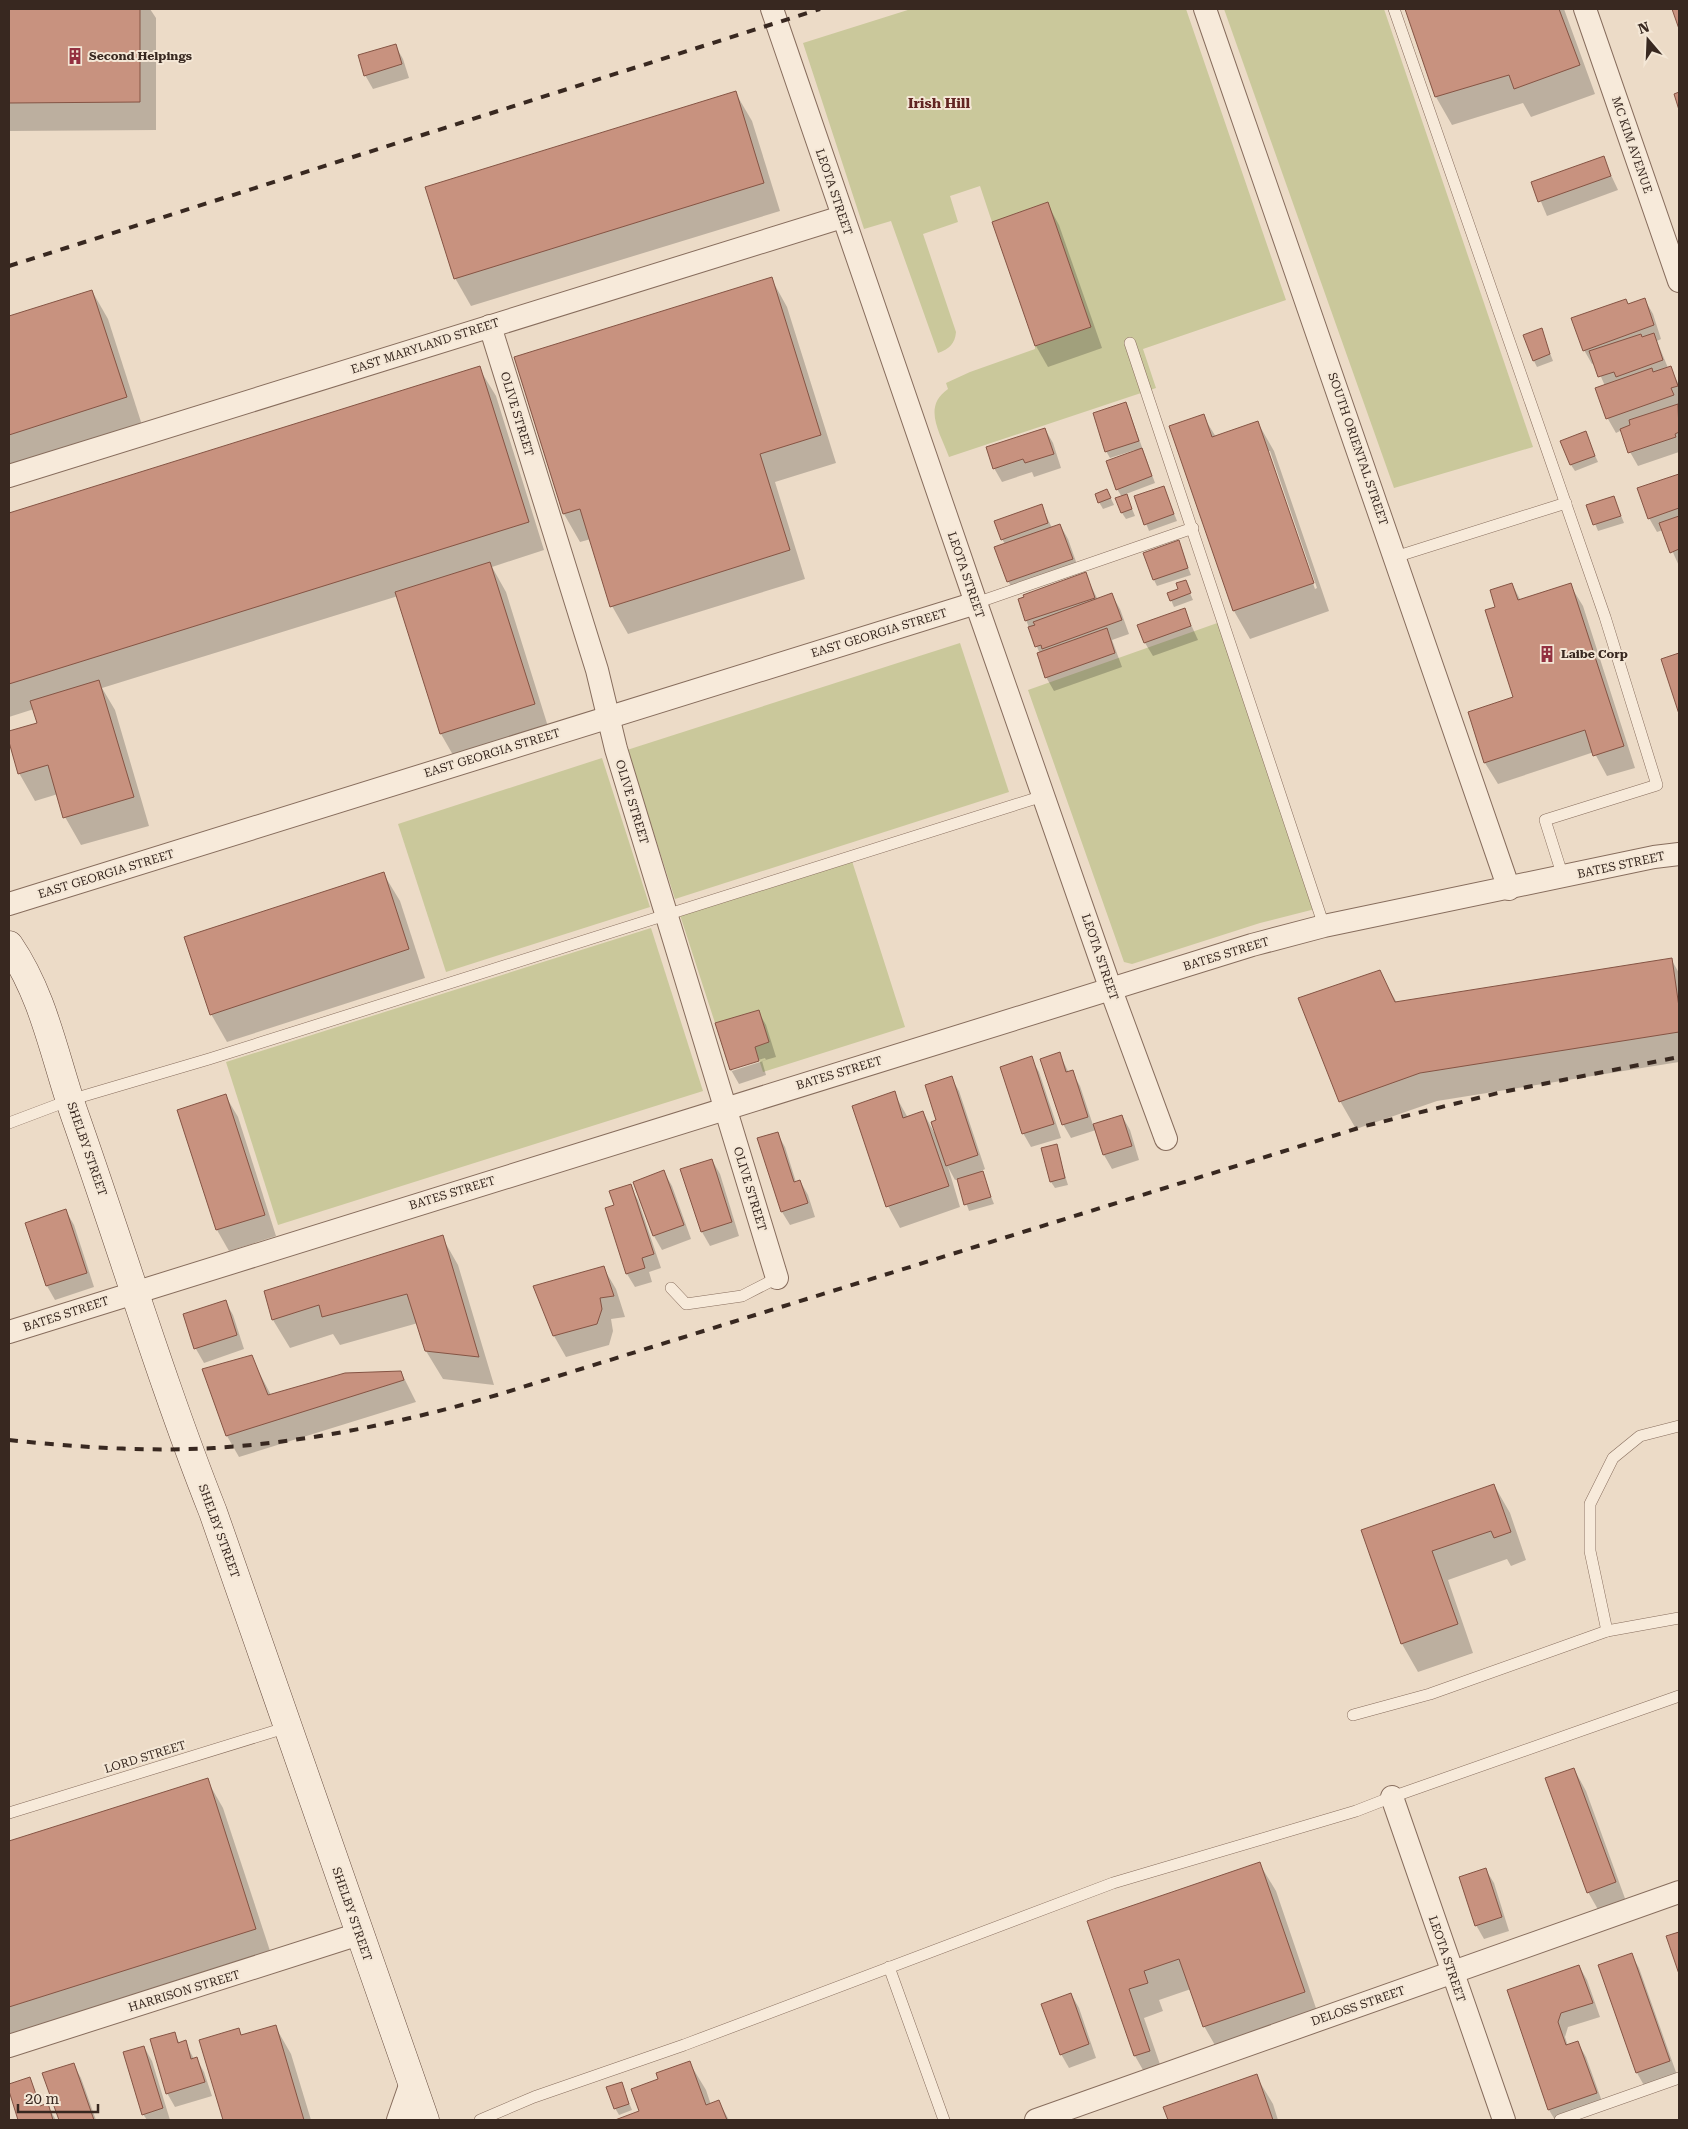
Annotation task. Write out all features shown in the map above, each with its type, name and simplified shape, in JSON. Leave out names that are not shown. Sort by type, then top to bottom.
[{"type":"main road","name":"SHELBY STREET","points":[[9,945],[27,975],[44,1012],[70,1100],[134,1292],[425,2120]]},
{"type":"street","name":"LEOTA STREET","points":[[772,9],[842,217],[1043,796],[1166,1139]]},
{"type":"street","name":"SOUTH ORIENTAL STREET","points":[[1205,9],[1509,889]]},
{"type":"street","name":"MC KIM AVENUE","points":[[1585,9],[1679,281]]},
{"type":"street","name":"EAST MARYLAND STREET","points":[[9,476],[842,217]]},
{"type":"street","name":"OLIVE STREET","points":[[490,326],[597,670],[607,717],[777,1278]]},
{"type":"street","name":"EAST GEORGIA STREET","points":[[9,904],[976,603]]},
{"type":"street","name":"BATES STREET","points":[[9,1332],[1252,945],[1324,926],[1509,889],[1654,857],[1679,854]]},
{"type":"street","name":"LEOTA STREET","points":[[1392,1797],[1504,2120]]},
{"type":"street","name":"DELOSS STREET","points":[[1036,2120],[1679,1892]]},
{"type":"street","name":"HARRISON STREET","points":[[9,2046],[359,1934]]},
{"type":"street","points":[[398,2120],[412,2080]]},
{"type":"lane","points":[[1394,9],[1605,617],[1657,785],[1545,820],[1563,877]]},
{"type":"lane","points":[[1130,343],[1194,528],[1324,926]]},
{"type":"lane","points":[[1395,557],[1566,502]]},
{"type":"lane","points":[[976,603],[1194,528]]},
{"type":"lane","points":[[9,1123],[70,1100],[209,1059],[666,913],[1043,796]]},
{"type":"lane","points":[[671,1288],[686,1304],[742,1296],[777,1278]]},
{"type":"lane","points":[[1608,1631],[1590,1551],[1590,1504],[1613,1458],[1640,1436],[1679,1426]]},
{"type":"lane","points":[[1353,1715],[1430,1694],[1608,1631],[1679,1618]]},
{"type":"lane","points":[[480,2120],[534,2097],[684,2045],[1113,1883],[1356,1811],[1679,1696]]},
{"type":"lane","name":"LORD STREET","points":[[9,1813],[288,1727]]},
{"type":"lane","points":[[889,1967],[944,2120]]},
{"type":"lane","points":[[1560,2120],[1679,2078]]},
{"type":"shaded area","points":[[911,9],[1186,9],[1286,300],[1143,349],[1156,388],[949,457],[935,420],[936,404],[940,396],[948,389],[946,383],[970,372],[1035,349],[1035,346],[1091,327],[1048,202],[992,222],[980,186],[950,196],[958,222],[923,234],[956,332],[951,346],[938,353],[891,221],[864,229],[803,43]]},
{"type":"shaded area","points":[[1224,9],[1384,9],[1533,447],[1394,488]]},
{"type":"shaded area","points":[[1223,621],[1319,908],[1260,923],[1132,964],[1124,962],[1028,690]]},
{"type":"shaded area","points":[[960,643],[1009,792],[675,899],[627,750]]},
{"type":"shaded area","points":[[602,758],[650,907],[446,972],[398,824]]},
{"type":"shaded area","points":[[852,861],[905,1027],[763,1072],[755,1047],[769,1042],[759,1010],[715,1023],[680,915]]},
{"type":"shaded area","points":[[651,928],[703,1091],[278,1225],[226,1062]]},
{"type":"building","name":"Second Helpings","points":[[9,9],[140,9],[140,102],[9,103]]},
{"type":"building","points":[[1405,9],[1559,9],[1580,65],[1514,89],[1509,75],[1435,97]]},
{"type":"building","points":[[1672,9],[1679,9],[1679,29]]},
{"type":"building","points":[[396,44],[402,64],[364,76],[358,55]]},
{"type":"building","points":[[736,91],[764,183],[454,279],[425,187]]},
{"type":"building","points":[[1679,92],[1679,110],[1674,94]]},
{"type":"building","points":[[1604,156],[1611,176],[1538,202],[1531,182]]},
{"type":"building","points":[[1048,202],[1091,327],[1035,346],[992,222]]},
{"type":"building","points":[[772,277],[821,435],[760,454],[790,550],[610,607],[580,509],[563,514],[514,357]]},
{"type":"building","points":[[92,290],[127,397],[9,435],[9,316]]},
{"type":"building","points":[[1645,298],[1654,325],[1583,351],[1571,318],[1626,299],[1628,304]]},
{"type":"building","points":[[1542,328],[1550,354],[1533,361],[1523,335]]},
{"type":"building","points":[[1654,333],[1663,360],[1616,377],[1614,372],[1598,377],[1589,351],[1641,334],[1642,337]]},
{"type":"building","points":[[480,366],[529,522],[9,684],[9,513]]},
{"type":"building","points":[[1671,366],[1678,386],[1671,388],[1674,395],[1606,419],[1595,388],[1652,368],[1653,372]]},
{"type":"building","points":[[1126,402],[1139,441],[1105,452],[1093,413]]},
{"type":"building","points":[[1678,404],[1679,432],[1675,434],[1676,437],[1628,453],[1620,429],[1630,425],[1629,420]]},
{"type":"building","points":[[1204,414],[1212,437],[1258,421],[1314,583],[1233,611],[1169,426]]},
{"type":"building","points":[[1045,428],[1054,454],[1025,463],[1023,459],[993,469],[986,447]]},
{"type":"building","points":[[1586,431],[1595,456],[1570,465],[1560,441]]},
{"type":"building","points":[[1142,448],[1152,476],[1116,490],[1106,461]]},
{"type":"building","points":[[1679,474],[1679,508],[1648,519],[1637,488]]},
{"type":"building","points":[[1164,486],[1174,514],[1144,525],[1134,496]]},
{"type":"building","points":[[1107,489],[1111,498],[1098,503],[1095,494]]},
{"type":"building","points":[[1127,494],[1132,509],[1121,513],[1115,498]]},
{"type":"building","points":[[1614,496],[1621,516],[1593,525],[1586,505]]},
{"type":"building","points":[[1042,504],[1048,523],[1001,540],[994,521]]},
{"type":"building","points":[[1679,516],[1679,549],[1670,553],[1659,523]]},
{"type":"building","points":[[1060,524],[1073,559],[1007,582],[994,547]]},
{"type":"building","points":[[1179,540],[1188,568],[1153,580],[1143,553]]},
{"type":"building","points":[[490,562],[535,704],[440,734],[395,592]]},
{"type":"building","points":[[1086,572],[1095,598],[1025,621],[1018,599],[1024,597],[1023,595]]},
{"type":"building","points":[[1186,580],[1191,593],[1170,601],[1167,593],[1178,589],[1176,583]]},
{"type":"building","name":"Laibe Corp","points":[[1512,583],[1518,600],[1571,583],[1624,746],[1593,756],[1585,730],[1484,763],[1468,712],[1513,697],[1485,610],[1495,607],[1490,590]]},
{"type":"building","points":[[1112,593],[1122,620],[1042,649],[1041,645],[1035,647],[1028,627],[1035,625],[1033,622]]},
{"type":"building","points":[[1185,608],[1191,626],[1144,643],[1137,625]]},
{"type":"building","points":[[1107,628],[1115,653],[1045,678],[1037,653]]},
{"type":"building","points":[[1679,653],[1679,714],[1661,659]]},
{"type":"building","points":[[99,680],[134,797],[63,818],[48,765],[18,774],[9,742],[9,731],[37,723],[30,701]]},
{"type":"building","points":[[384,872],[409,949],[210,1015],[184,937]]},
{"type":"building","points":[[1672,958],[1679,1007],[1679,1032],[1420,1073],[1339,1102],[1298,998],[1380,970],[1395,1002]]},
{"type":"building","points":[[759,1010],[769,1042],[755,1047],[759,1061],[730,1070],[715,1023]]},
{"type":"building","points":[[1060,1052],[1066,1072],[1073,1070],[1088,1117],[1062,1125],[1040,1059]]},
{"type":"building","points":[[1032,1056],[1054,1124],[1022,1134],[1000,1067]]},
{"type":"building","points":[[952,1076],[978,1155],[946,1166],[931,1122],[936,1120],[925,1085]]},
{"type":"building","points":[[895,1091],[903,1118],[923,1111],[949,1186],[886,1207],[852,1106]]},
{"type":"building","points":[[226,1094],[265,1215],[216,1230],[177,1110]]},
{"type":"building","points":[[1122,1115],[1132,1146],[1103,1155],[1093,1124]]},
{"type":"building","points":[[778,1132],[794,1182],[800,1180],[808,1203],[781,1212],[757,1138]]},
{"type":"building","points":[[1057,1144],[1065,1178],[1050,1182],[1041,1148]]},
{"type":"building","points":[[712,1159],[732,1222],[701,1232],[680,1169]]},
{"type":"building","points":[[664,1170],[684,1225],[653,1236],[633,1182]]},
{"type":"building","points":[[983,1171],[991,1197],[964,1205],[957,1179]]},
{"type":"building","points":[[631,1184],[654,1254],[642,1258],[645,1268],[626,1274],[605,1208],[614,1205],[609,1191]]},
{"type":"building","points":[[66,1209],[87,1273],[46,1286],[25,1223]]},
{"type":"building","points":[[443,1235],[479,1357],[425,1351],[407,1294],[322,1317],[319,1305],[272,1320],[264,1291]]},
{"type":"building","points":[[604,1266],[614,1296],[600,1298],[602,1309],[597,1324],[553,1336],[533,1286]]},
{"type":"building","points":[[226,1300],[237,1335],[194,1349],[183,1314]]},
{"type":"building","points":[[252,1355],[268,1395],[345,1373],[401,1371],[404,1380],[226,1436],[202,1369]]},
{"type":"building","points":[[1494,1484],[1511,1532],[1494,1538],[1491,1531],[1432,1551],[1458,1624],[1401,1644],[1361,1530]]},
{"type":"building","points":[[1574,1768],[1616,1882],[1587,1893],[1545,1778]]},
{"type":"building","points":[[208,1778],[256,1929],[9,2007],[9,1841]]},
{"type":"building","points":[[1260,1862],[1305,1992],[1203,2027],[1179,1959],[1144,1971],[1148,1983],[1129,1989],[1150,2051],[1134,2056],[1087,1921]]},
{"type":"building","points":[[1486,1868],[1502,1917],[1475,1926],[1459,1877]]},
{"type":"building","points":[[1679,1932],[1679,1974],[1666,1936]]},
{"type":"building","points":[[1632,1953],[1670,2061],[1636,2073],[1598,1965]]},
{"type":"building","points":[[1579,1965],[1593,2003],[1561,2013],[1558,2022],[1566,2045],[1578,2041],[1597,2093],[1548,2110],[1507,1990]]},
{"type":"building","points":[[1071,1993],[1089,2044],[1060,2055],[1041,2004]]},
{"type":"building","points":[[276,2025],[304,2120],[223,2120],[199,2040],[239,2028],[241,2035]]},
{"type":"building","points":[[175,2032],[178,2043],[186,2040],[191,2059],[197,2057],[205,2082],[166,2094],[150,2039]]},
{"type":"building","points":[[144,2046],[163,2108],[142,2115],[123,2052]]},
{"type":"building","points":[[690,2061],[706,2105],[719,2100],[727,2120],[615,2120],[639,2111],[631,2089],[658,2079],[656,2073]]},
{"type":"building","points":[[74,2063],[94,2120],[59,2120],[42,2073]]},
{"type":"building","points":[[1257,2074],[1273,2120],[1168,2120],[1163,2107]]},
{"type":"building","points":[[30,2077],[40,2106],[48,2103],[53,2120],[18,2120],[9,2091],[9,2084]]},
{"type":"building","points":[[622,2082],[629,2104],[614,2109],[606,2087]]},
{"type":"railway","points":[[9,266],[820,9]]},
{"type":"railway","points":[[9,1440],[111,1448],[214,1448],[321,1436],[427,1414],[497,1395],[1365,1126],[1502,1092],[1679,1057]]},
{"type":"place","name":"Second Helpings","points":[[75,56]]},
{"type":"place","name":"Laibe Corp","points":[[1547,654]]},
{"type":"district","name":"Irish Hill","points":[[939,103]]}]
